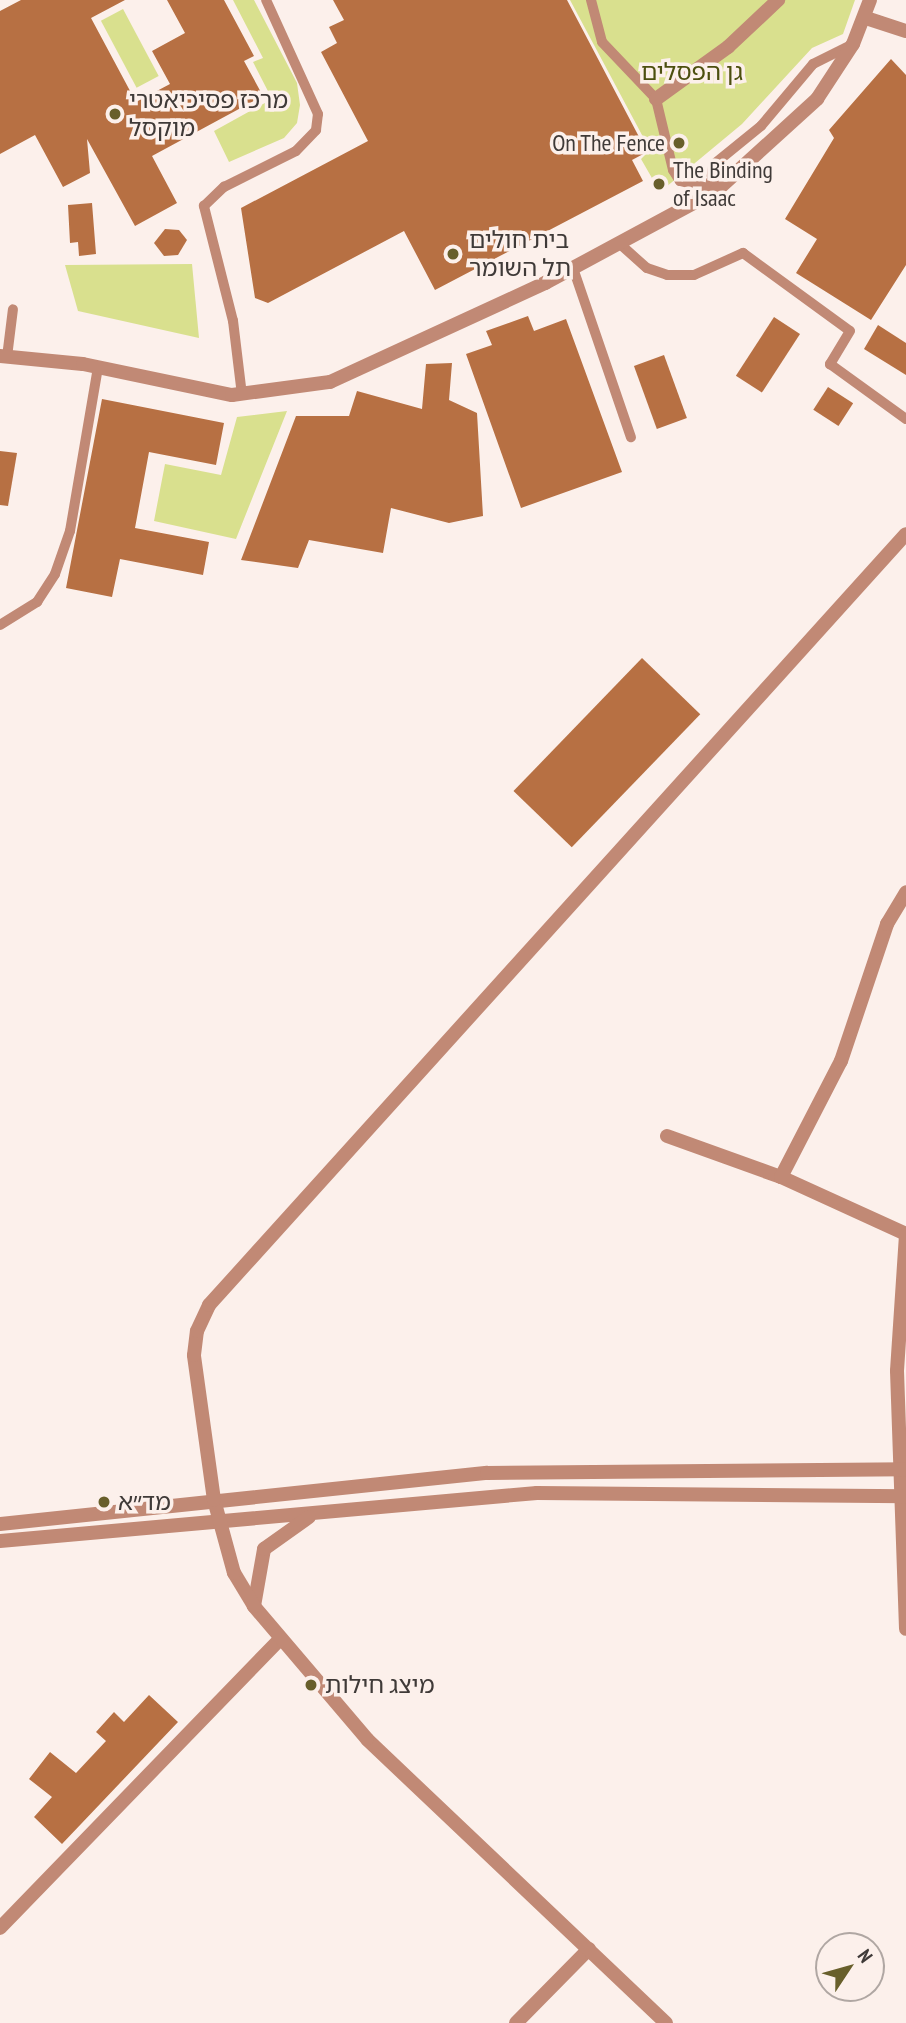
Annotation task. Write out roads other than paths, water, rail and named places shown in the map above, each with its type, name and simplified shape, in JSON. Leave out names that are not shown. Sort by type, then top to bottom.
[{"type":"street","points":[[656,100],[728,47],[778,0]]},
{"type":"street","points":[[4,357],[98,367],[242,395],[330,382],[573,268],[620,244],[709,191],[792,126],[853,44],[866,18],[870,0]]},
{"type":"street","points":[[866,18],[906,31]]},
{"type":"street","points":[[666,2023],[367,1739],[279,1640],[254,1606],[234,1573],[214,1500],[194,1355],[209,1305],[906,534]]},
{"type":"street","points":[[781,1177],[841,1061],[887,924],[906,892]]},
{"type":"street","points":[[667,1136],[781,1177],[906,1234],[898,1282],[906,1629]]},
{"type":"street","points":[[0,1524],[486,1473],[902,1469]]},
{"type":"street","points":[[0,1541],[221,1525],[537,1493],[902,1496]]},
{"type":"street","points":[[254,1606],[264,1549],[314,1514]]},
{"type":"street","points":[[0,1928],[279,1640]]},
{"type":"street","points":[[516,2023],[589,1949]]},
{"type":"lane","points":[[242,395],[233,321],[204,206],[224,187],[296,151],[316,130],[318,114],[266,0]]},
{"type":"lane","points":[[592,0],[602,42],[656,100],[673,170],[680,181],[709,191],[713,165],[761,126],[813,64],[853,44]]},
{"type":"lane","points":[[620,244],[647,268],[667,275],[694,275],[743,253],[850,331],[830,364],[906,419]]},
{"type":"lane","points":[[573,268],[631,437]]},
{"type":"lane","points":[[4,357],[13,309]]},
{"type":"lane","points":[[0,625],[37,602],[55,574],[70,531],[98,367]]},
{"type":"place","name":"מרכז פסיכיאטרי מוקסל","points":[[115,114]]},
{"type":"place","name":"On The Fence","points":[[679,143]]},
{"type":"place","name":"The Binding of Isaac","points":[[659,184]]},
{"type":"place","name":"בית חולים תל השומר","points":[[453,254]]},
{"type":"place","name":"מד״א","points":[[104,1502]]},
{"type":"place","name":"מיצג חילות","points":[[311,1685]]},
{"type":"park label","name":"גן הפסלים","points":[[692,72]]}]
